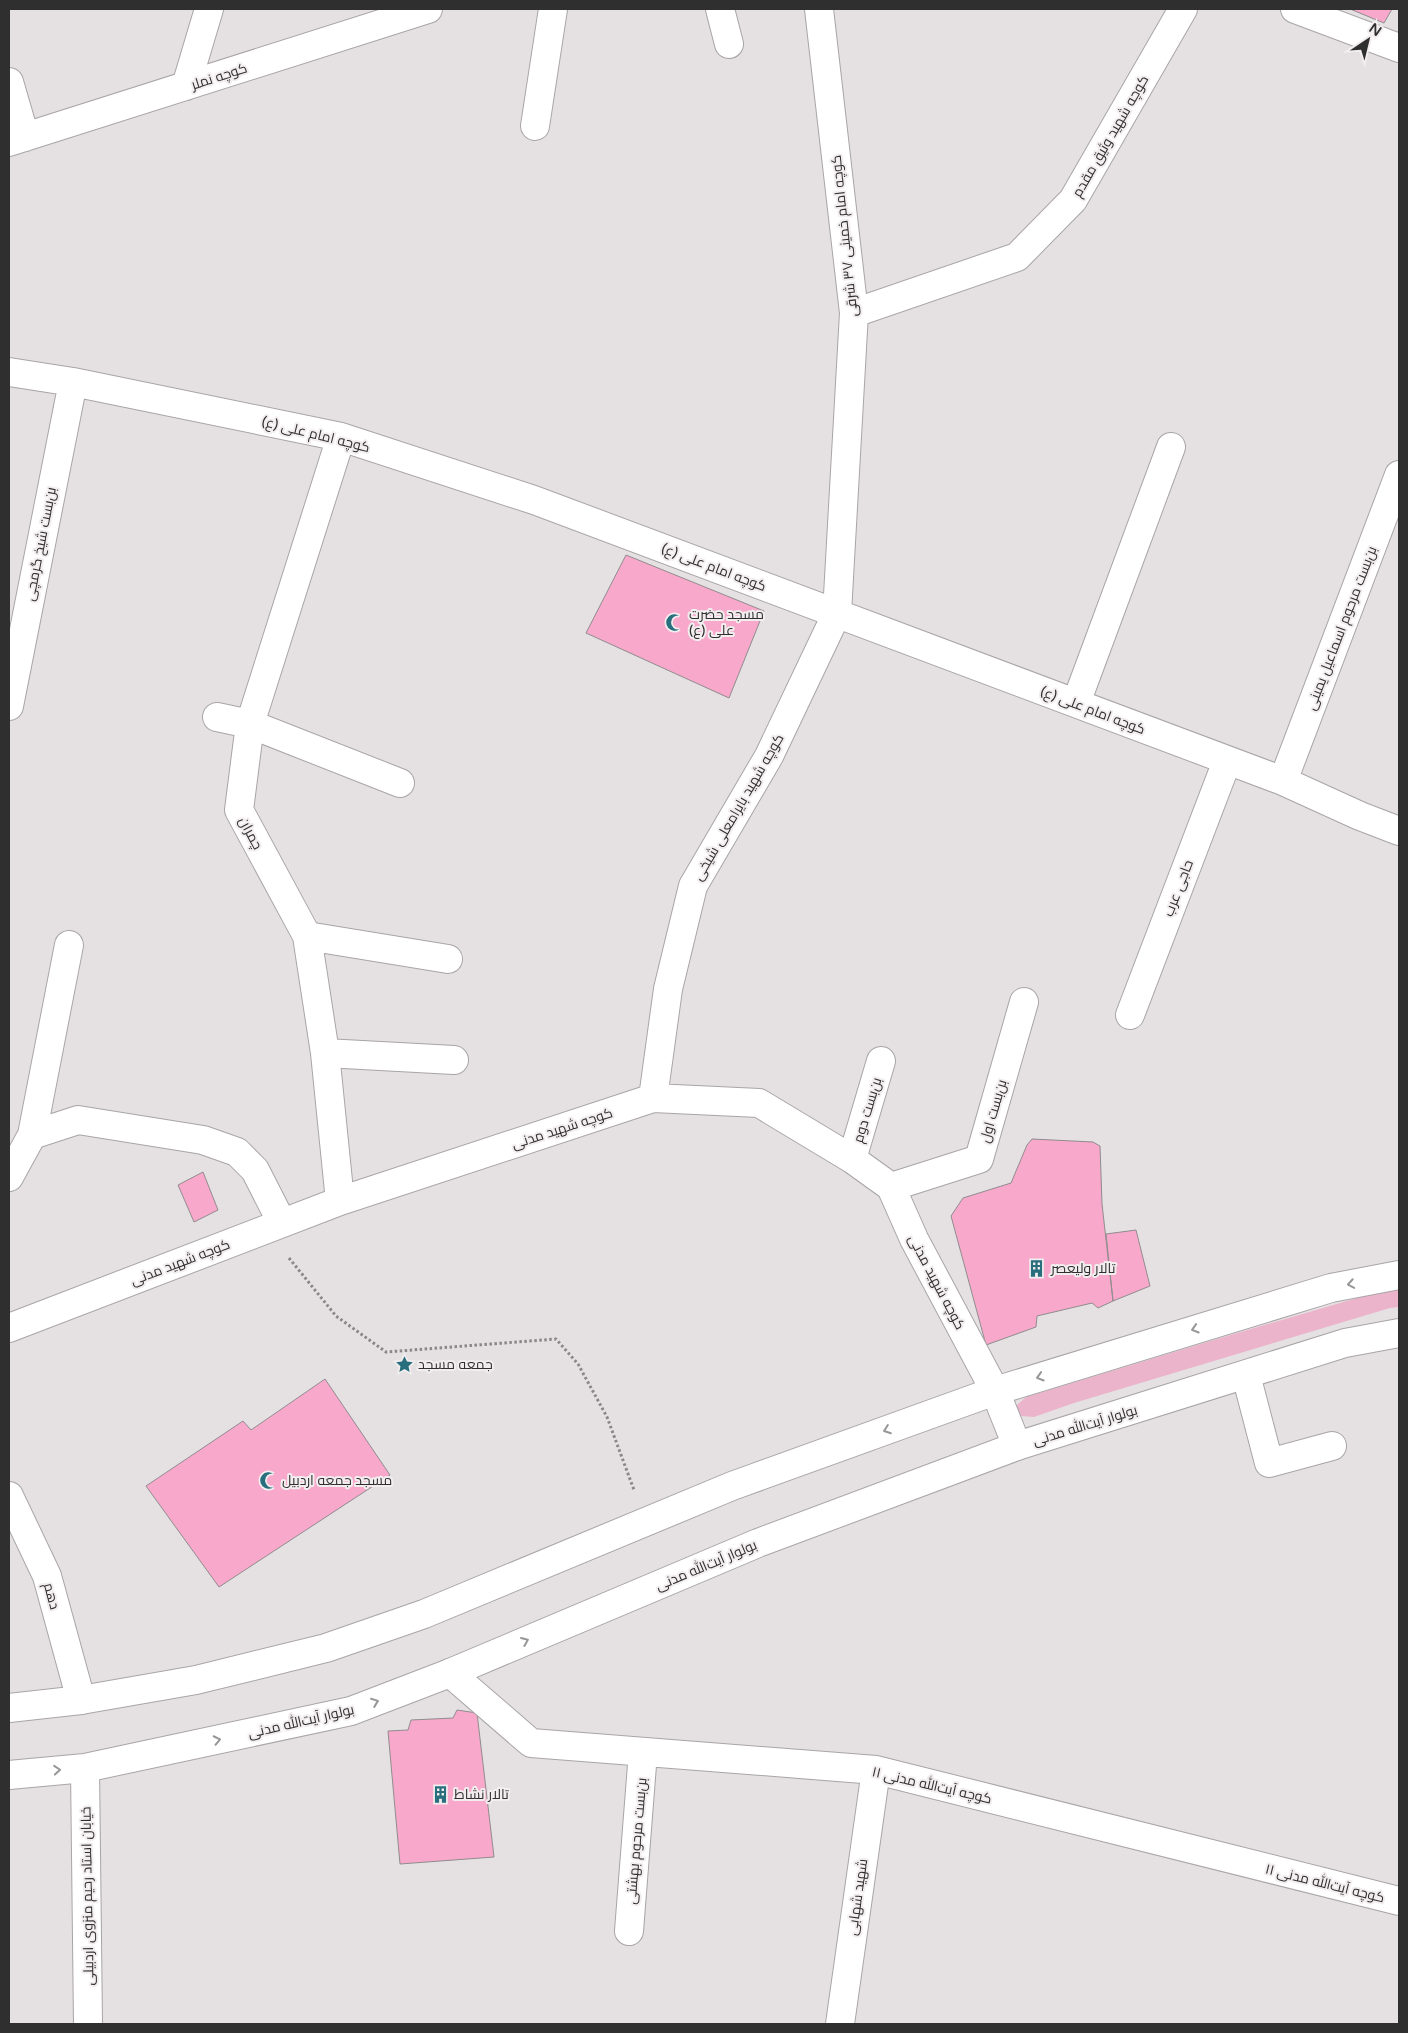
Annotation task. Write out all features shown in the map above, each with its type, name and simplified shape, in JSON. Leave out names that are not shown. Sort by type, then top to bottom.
[{"type":"street","points":[[186,86],[209,9]]},
{"type":"street","name":"کوچه نملر","points":[[17,140],[428,9]]},
{"type":"street","points":[[535,126],[553,9]]},
{"type":"street","points":[[720,9],[729,44]]},
{"type":"street","name":"کوچه امام خمینی ۳۷ شرقی","points":[[819,9],[854,313],[837,613]]},
{"type":"street","name":"کوچه شهید وثیق مقدم","points":[[854,313],[1017,257],[1073,200],[1182,9]]},
{"type":"street","points":[[1294,9],[1399,48]]},
{"type":"street","points":[[9,82],[17,140]]},
{"type":"street","name":"کوچه امام علی (ع)","points":[[9,372],[73,382],[341,438],[534,500],[1283,782],[1399,831]]},
{"type":"street","name":"بن‌بست شیخ گرمچی","points":[[9,706],[73,382]]},
{"type":"street","name":"چمران","points":[[340,1201],[325,1053],[307,936],[239,810],[250,724],[341,438]]},
{"type":"street","points":[[1076,703],[1172,447]]},
{"type":"street","name":"بن‌بست مرحوم اسماعیل یمینی","points":[[1283,782],[1399,475]]},
{"type":"street","name":"کوچه شهید بایرامعلی شیخی","points":[[653,1098],[668,989],[693,886],[769,756],[837,613]]},
{"type":"street","points":[[217,717],[250,724],[400,783]]},
{"type":"street","name":"حاجی عرب","points":[[1130,1015],[1227,761]]},
{"type":"street","points":[[307,936],[448,959]]},
{"type":"street","points":[[9,1176],[32,1135],[69,945]]},
{"type":"street","name":"بن‌بست اول","points":[[890,1187],[979,1159],[1024,1002]]},
{"type":"street","points":[[325,1053],[454,1060]]},
{"type":"street","name":"بن‌بست دوم","points":[[852,1159],[881,1061]]},
{"type":"street","name":"کوچه شهید مدنی","points":[[9,1328],[340,1201],[653,1098],[759,1103],[852,1159],[890,1187],[914,1239],[995,1391],[1017,1446]]},
{"type":"street","points":[[32,1135],[78,1120],[203,1140],[237,1152],[255,1170],[274,1226]]},
{"type":"street","points":[[9,1708],[81,1700],[196,1680],[326,1648],[424,1614],[741,1483],[995,1391],[1331,1288],[1399,1275]]},
{"type":"street","name":"بولوار آیت‌الله مدنی","points":[[9,1775],[85,1768],[351,1712],[450,1673],[758,1543],[1017,1446],[1345,1344],[1399,1333]]},
{"type":"street","points":[[1246,1375],[1269,1463],[1332,1446]]},
{"type":"street","name":"دهم","points":[[9,1496],[47,1576],[81,1700]]},
{"type":"street","name":"کوچه آیت‌الله مدنی ۱۱","points":[[450,1673],[531,1743],[876,1770],[1399,1901]]},
{"type":"street","name":"بن‌بست مرحوم بهشتی","points":[[629,1931],[643,1752]]},
{"type":"street","name":"خیابان استاد رحیم منزوی اردبیلی","points":[[85,1768],[88,2024]]},
{"type":"street","name":"شهید شهابی","points":[[840,2024],[876,1770]]},
{"type":"path","points":[[274,1226],[336,1316],[386,1352],[556,1339],[578,1364],[607,1417],[647,1521]]},
{"type":"shaded area","points":[[1399,1288],[1399,1307],[1390,1308],[1074,1403],[1034,1417],[1021,1416],[1016,1406],[1026,1397],[1384,1290]]},
{"type":"building","points":[[1350,9],[1392,9],[1384,23]]},
{"type":"building","name":"مسجد حضرت علی (ع)","points":[[626,555],[764,611],[729,698],[586,633]]},
{"type":"building","name":"تالار ولیعصر","points":[[1032,1139],[1093,1142],[1100,1146],[1102,1204],[1113,1301],[1098,1308],[1092,1303],[1037,1316],[1036,1327],[986,1345],[951,1216],[963,1198],[1011,1183],[1027,1145]]},
{"type":"building","points":[[203,1172],[218,1210],[194,1222],[178,1185]]},
{"type":"building","points":[[1136,1230],[1150,1286],[1113,1301],[1106,1234]]},
{"type":"building","name":"مسجد جمعه اردبیل","points":[[325,1379],[390,1475],[219,1587],[146,1486],[243,1421],[251,1430]]},
{"type":"building","name":"تالار نشاط","points":[[457,1710],[477,1713],[494,1857],[400,1864],[388,1731],[408,1730],[411,1720],[453,1718]]},
{"type":"place","name":"مسجد حضرت علی (ع)","points":[[675,622]]},
{"type":"place","name":"تالار ولیعصر","points":[[1037,1268]]},
{"type":"place","name":"جمعه مسجد","points":[[404,1364]]},
{"type":"place","name":"مسجد جمعه اردبیل","points":[[268,1480]]},
{"type":"place","name":"تالار نشاط","points":[[440,1794]]}]
